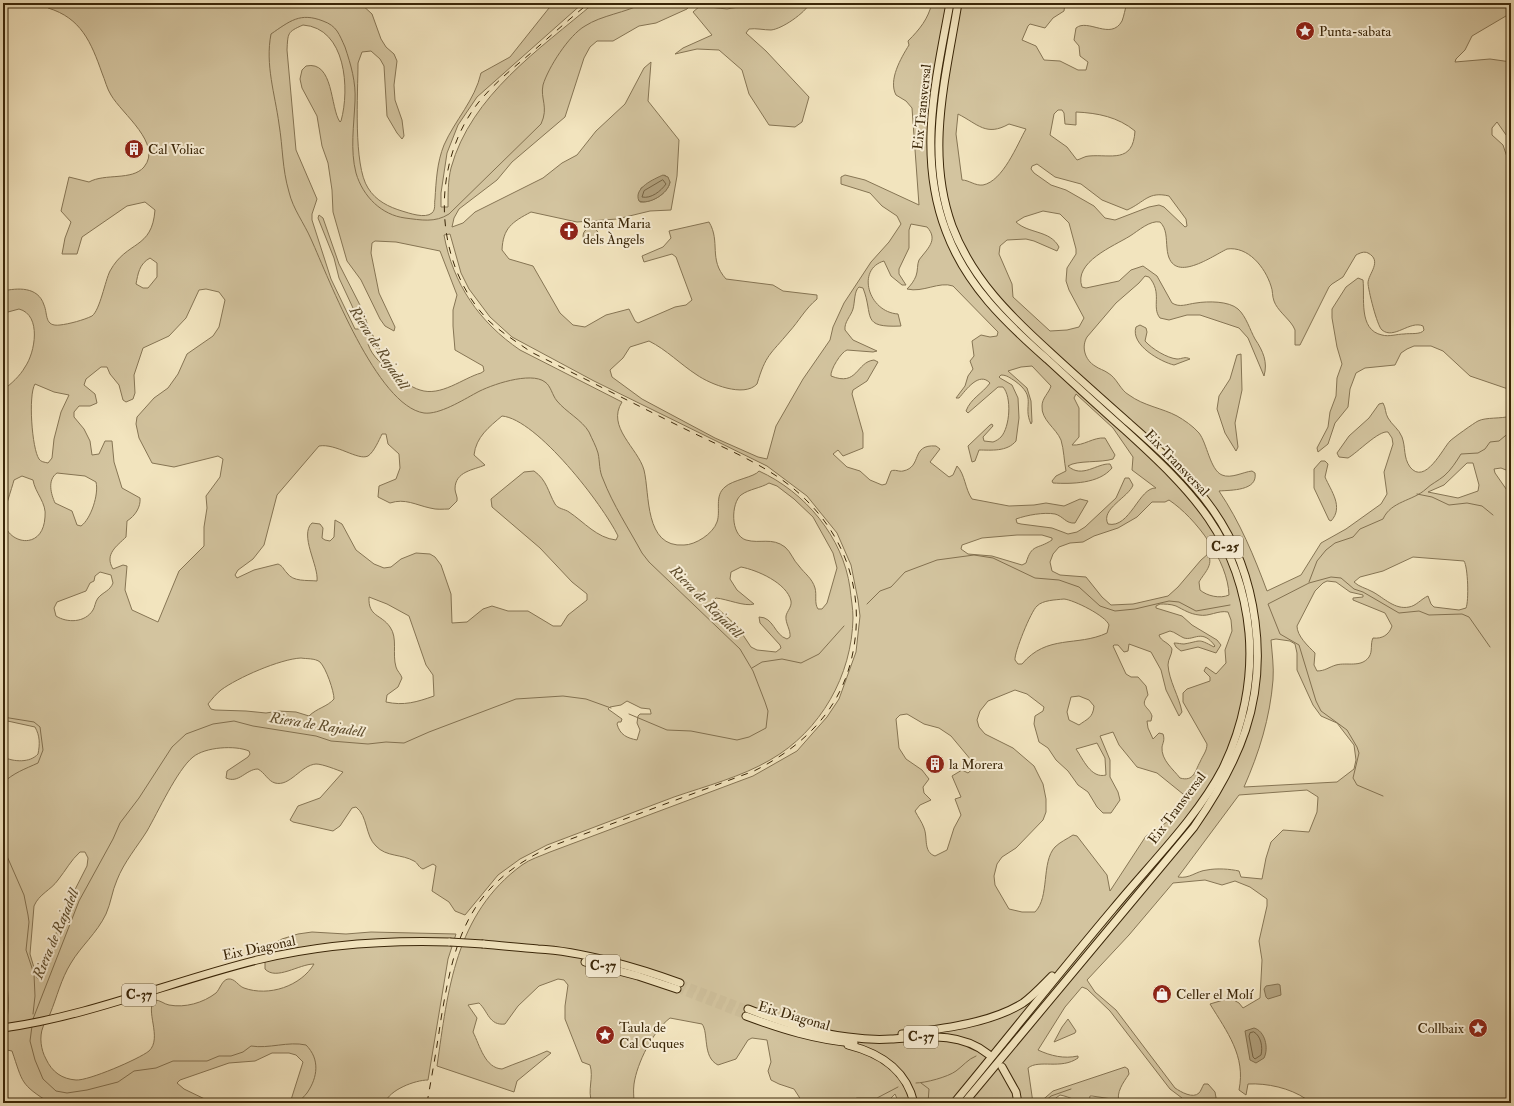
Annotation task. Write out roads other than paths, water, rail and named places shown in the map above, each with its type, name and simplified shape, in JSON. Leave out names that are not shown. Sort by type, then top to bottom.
[{"type":"highway","name":"Eix Transversal","points":[[950,3],[932,104],[929,154],[937,203],[944,227],[955,252],[975,286],[1002,318],[1173,474],[1194,497],[1216,529],[1230,557],[1241,590],[1248,622],[1250,660],[1246,696],[1237,732],[1222,769],[1208,793],[1187,821],[1067,964],[954,1103]]},
{"type":"highway","name":"Eix Transversal","points":[[958,3],[940,107],[938,150],[944,197],[959,242],[981,281],[1007,312],[1179,469],[1207,501],[1228,535],[1243,570],[1253,605],[1258,651],[1255,690],[1247,728],[1234,763],[1216,796],[1194,827],[964,1103]]},
{"type":"highway","name":"Eix Diagonal","points":[[3,1028],[95,1009],[209,973],[274,956],[362,944],[450,942],[528,949],[679,986]]},
{"type":"highway","points":[[850,1038],[889,1036],[936,1030],[987,1018],[1023,1003],[1067,964]]},
{"type":"highway","name":"Eix Diagonal","points":[[835,1041],[793,1032],[747,1012],[800,1028],[850,1038]]},
{"type":"highway","name":"C-37","points":[[835,1041],[877,1043],[946,1042],[968,1047],[987,1056],[976,1046],[956,1038],[923,1037],[872,1040],[850,1038]]},
{"type":"highway","name":"C-37","points":[[835,1041],[866,1049],[888,1061],[906,1083],[914,1103]]},
{"type":"highway","points":[[1014,1103],[1001,1069],[1016,1092],[1018,1103]]},
{"type":"water","points":[[663,175],[668,177],[670,182],[666,191],[658,198],[653,200],[643,202],[639,201],[638,196],[642,188]]},
{"type":"water","points":[[1280,985],[1281,995],[1268,999],[1264,989],[1266,986]]},
{"type":"water","points":[[1254,1028],[1261,1033],[1266,1045],[1264,1058],[1256,1063],[1250,1060],[1245,1031]]},
{"type":"waterway","name":"Riera de Rajadell","points":[[629,714],[667,730],[691,731],[737,740],[749,737],[766,728],[768,711],[753,671],[740,649],[649,562],[642,553],[616,508],[607,489],[601,473],[598,453],[589,432],[557,401],[545,382],[539,379],[530,378],[510,380],[491,386],[437,412],[430,413],[424,413],[406,405],[389,388],[372,365],[342,310],[311,239],[291,198],[285,175],[271,79],[269,46],[271,34],[296,19],[308,17],[315,18],[328,23],[335,28],[345,47],[354,80],[353,155],[356,173],[363,190],[374,203],[389,213],[405,218],[433,220],[449,214],[541,124],[544,113],[543,85],[554,61],[572,37],[579,30],[592,22],[644,3]]},
{"type":"waterway","points":[[1309,582],[1317,561],[1326,550],[1335,543],[1353,537],[1360,529],[1383,519],[1391,508],[1421,493],[1447,474],[1461,454],[1478,453],[1485,449],[1490,442],[1499,441],[1511,431]]},
{"type":"waterway","points":[[1417,494],[1432,497],[1449,505],[1467,503],[1482,506],[1493,515]]},
{"type":"waterway","points":[[867,604],[880,591],[891,587],[905,572],[937,560],[974,555],[993,558],[1035,578],[1059,580],[1079,587],[1100,606],[1115,611],[1135,609],[1169,601],[1179,602],[1196,611],[1230,605]]},
{"type":"waterway","points":[[1383,796],[1357,785],[1353,778],[1359,753],[1357,747],[1347,730],[1321,711],[1316,701],[1299,645],[1280,634],[1268,604],[1309,583],[1331,577],[1341,578],[1354,589],[1363,592],[1399,613],[1419,611],[1429,615],[1462,614],[1469,617],[1490,647]]},
{"type":"waterway","points":[[752,668],[762,662],[782,659],[801,663],[819,654],[844,626]]},
{"type":"waterway","name":"Riera de Rajadell","points":[[33,1019],[79,901],[113,839],[120,823],[139,798],[172,747],[186,734],[213,724],[234,721],[253,726],[316,736],[331,741],[368,744],[386,742],[404,743],[516,699],[563,696],[586,699],[611,708]]},
{"type":"waterway","points":[[3,717],[34,722],[40,727],[43,750],[38,763],[15,774],[3,783]]},
{"type":"waterway","points":[[3,847],[24,895],[28,915],[29,922],[26,950],[34,974],[35,996],[33,1014]]},
{"type":"waterway","name":"Riera de Rajadell","points":[[32,1026],[30,1041],[35,1060],[43,1079],[56,1091],[67,1093],[87,1090],[118,1082],[134,1071],[156,1068],[173,1061],[207,1061],[219,1056],[231,1056],[243,1052],[251,1046],[265,1047],[292,1044],[306,1045],[314,1056],[316,1068],[311,1087],[300,1103]]},
{"type":"waterway","points":[[916,1083],[931,1081],[948,1075],[976,1056]]},
{"type":"waterway","points":[[921,1083],[929,1089],[928,1103]]},
{"type":"waterway","points":[[842,1103],[857,1098],[877,1098],[898,1087]]},
{"type":"waterway","points":[[1043,1103],[1051,1096],[1071,1089]]},
{"type":"tunnel","points":[[680,983],[748,1009]]},
{"type":"tunnel","points":[[677,989],[746,1016]]},
{"type":"tunnel","points":[[985,1057],[1000,1071]]},
{"type":"railway","points":[[427,1103],[446,989],[453,962],[460,938],[471,916],[484,896],[502,878],[524,861],[552,846],[754,771],[789,750],[818,724],[830,708],[840,691],[848,672],[853,652],[856,626],[855,600],[851,576],[843,553],[831,531],[817,511],[799,493],[778,477],[743,457],[531,352],[489,321],[470,298],[457,272],[448,243],[444,214],[446,184],[452,155],[462,128],[478,103],[494,85],[589,3]]},
{"type":"place","name":"Punta-sabata","points":[[1305,31]]},
{"type":"place","name":"Cal Voliac","points":[[134,149]]},
{"type":"place","name":"Santa Maria dels Àngels","points":[[569,231]]},
{"type":"place","name":"la Morera","points":[[935,764]]},
{"type":"place","name":"Celler el Molí","points":[[1162,994]]},
{"type":"place","name":"Collbaix","points":[[1478,1028]]},
{"type":"place","name":"Taula de Cal Cuques","points":[[605,1035]]}]
